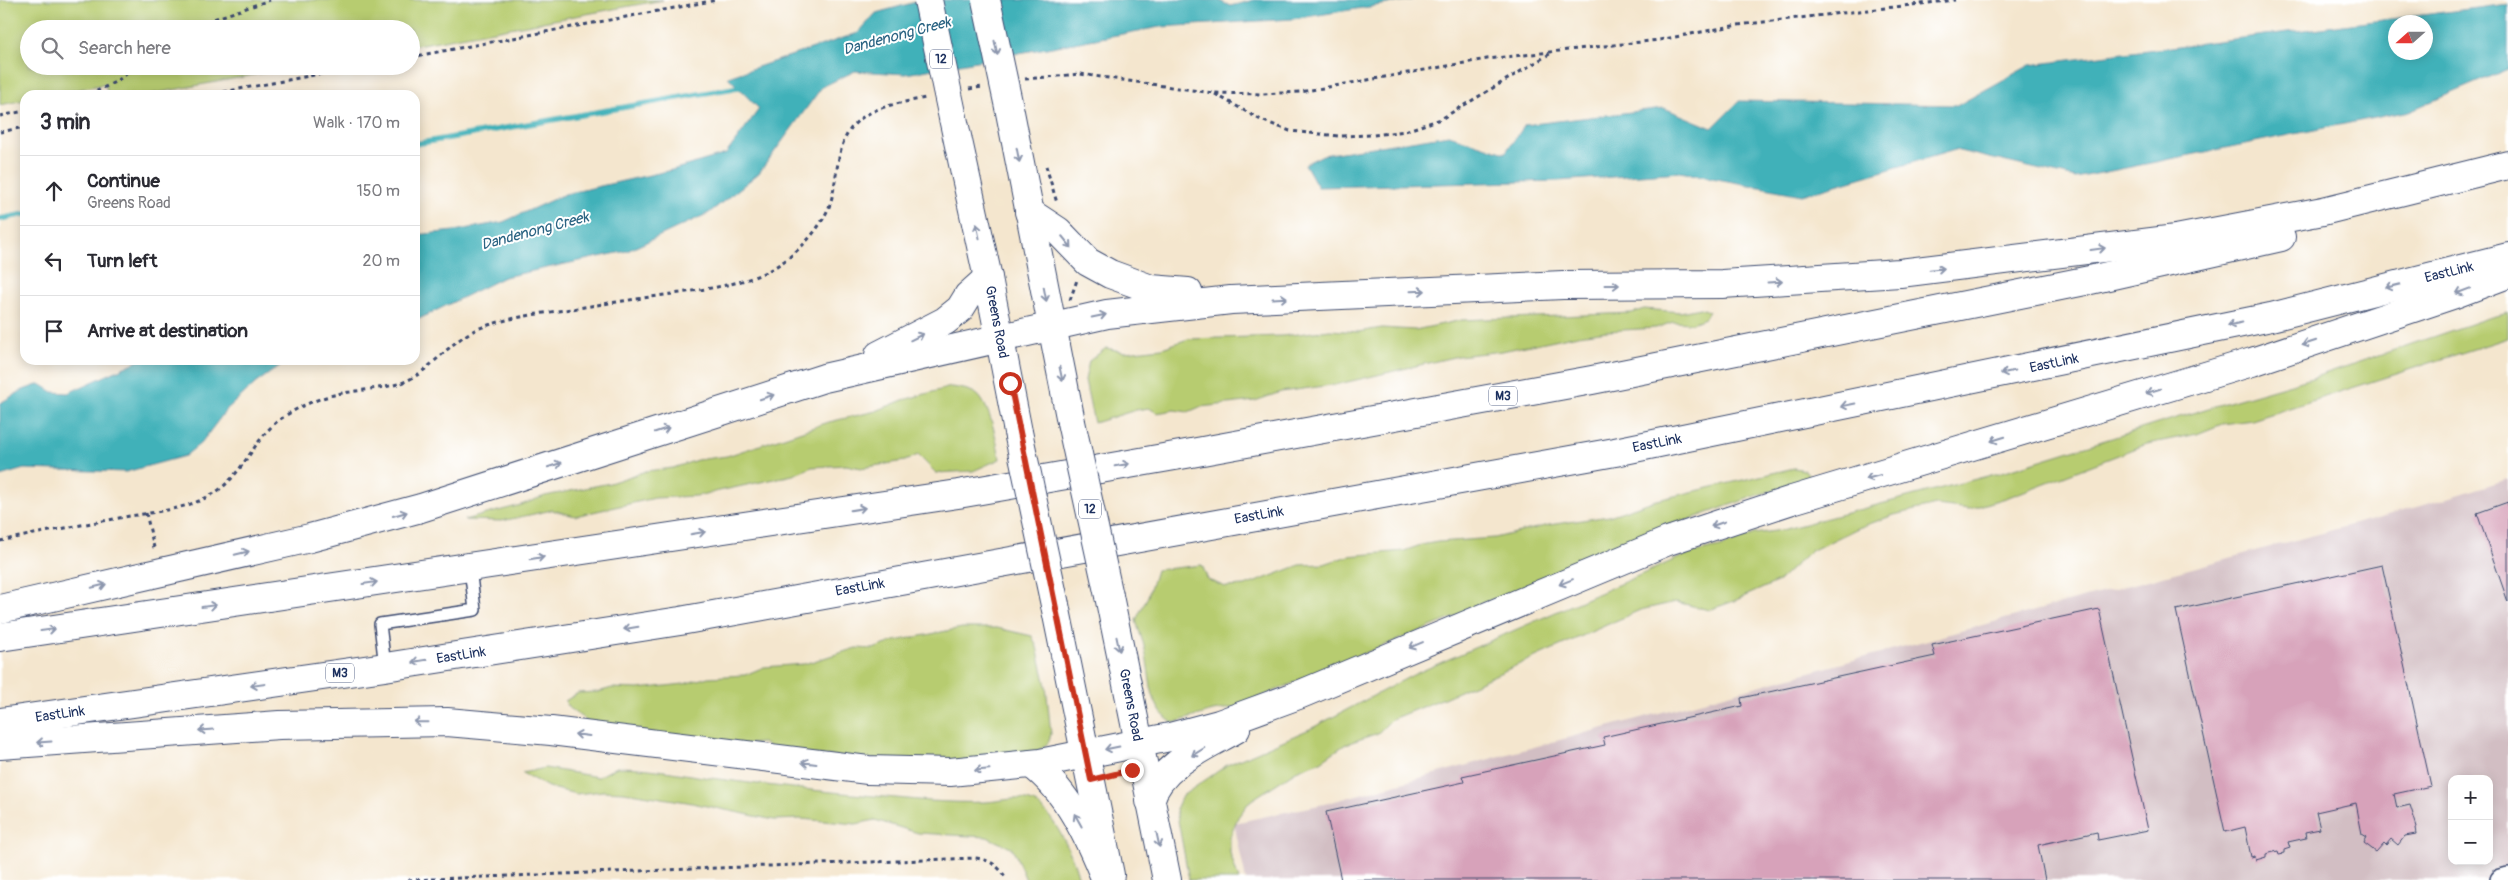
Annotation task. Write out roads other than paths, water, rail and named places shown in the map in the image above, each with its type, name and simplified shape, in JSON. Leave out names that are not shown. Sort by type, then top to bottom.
[{"type":"main road","name":"Greens Road","points":[[928,0],[988,278],[1111,880]]},
{"type":"main road","name":"Greens Road","points":[[986,0],[1051,326],[1167,880]]},
{"type":"main road","points":[[0,609],[310,538],[421,508],[824,378],[1051,326],[1136,310],[1231,300],[1563,285],[1722,284],[1900,273],[2176,239],[2323,211],[2508,165]]},
{"type":"main road","name":"M3","points":[[0,636],[470,568],[958,494],[1592,380],[2110,275],[2399,209],[2508,180]]},
{"type":"main road","points":[[1029,212],[1058,231],[1088,262],[1132,284],[1151,289],[1201,293],[1231,300]]},
{"type":"main road","name":"EastLink","points":[[0,722],[384,667],[680,621],[1614,452],[2271,317],[2508,257]]},
{"type":"main road","points":[[0,745],[279,725],[447,722],[551,731],[868,770],[950,772],[1031,764],[1085,754],[1219,724],[1301,694],[1606,565],[1702,529],[2252,362],[2412,309],[2508,274]]},
{"type":"main road","points":[[824,378],[928,331],[960,309],[968,296],[988,278]]},
{"type":"main road","points":[[1150,801],[1163,777],[1186,759],[1301,694]]},
{"type":"main road","points":[[1031,764],[1048,778],[1075,815],[1106,880]]},
{"type":"street","points":[[2501,880],[2508,878]]},
{"type":"lane","points":[[384,667],[380,624],[474,610],[470,568]]},
{"type":"water","points":[[923,0],[1218,0],[1230,6],[1254,0],[1413,0],[1293,19],[1160,27],[906,74],[855,71],[822,87],[759,173],[709,213],[627,251],[504,277],[420,319],[420,234],[454,231],[503,222],[565,194],[672,170],[726,154],[759,109],[728,77],[858,33],[876,13]]},
{"type":"water","points":[[2508,4],[2508,69],[2409,111],[2076,178],[1955,150],[1802,195],[1680,172],[1558,181],[1318,187],[1305,164],[1323,155],[1449,135],[1505,153],[1525,125],[1664,108],[1712,128],[1739,101],[1958,105],[2030,65],[2388,19],[2388,60],[2433,60],[2433,15],[2422,15]]},
{"type":"water","points":[[129,365],[281,365],[256,383],[227,409],[201,443],[185,456],[126,472],[24,469],[0,476],[0,403],[23,390],[40,384],[53,392],[68,393]]},
{"type":"waterway","name":"Dandenong Creek","points":[[420,143],[745,86]]},
{"type":"waterway","name":"Dandenong Creek","points":[[0,219],[20,215]]}]
